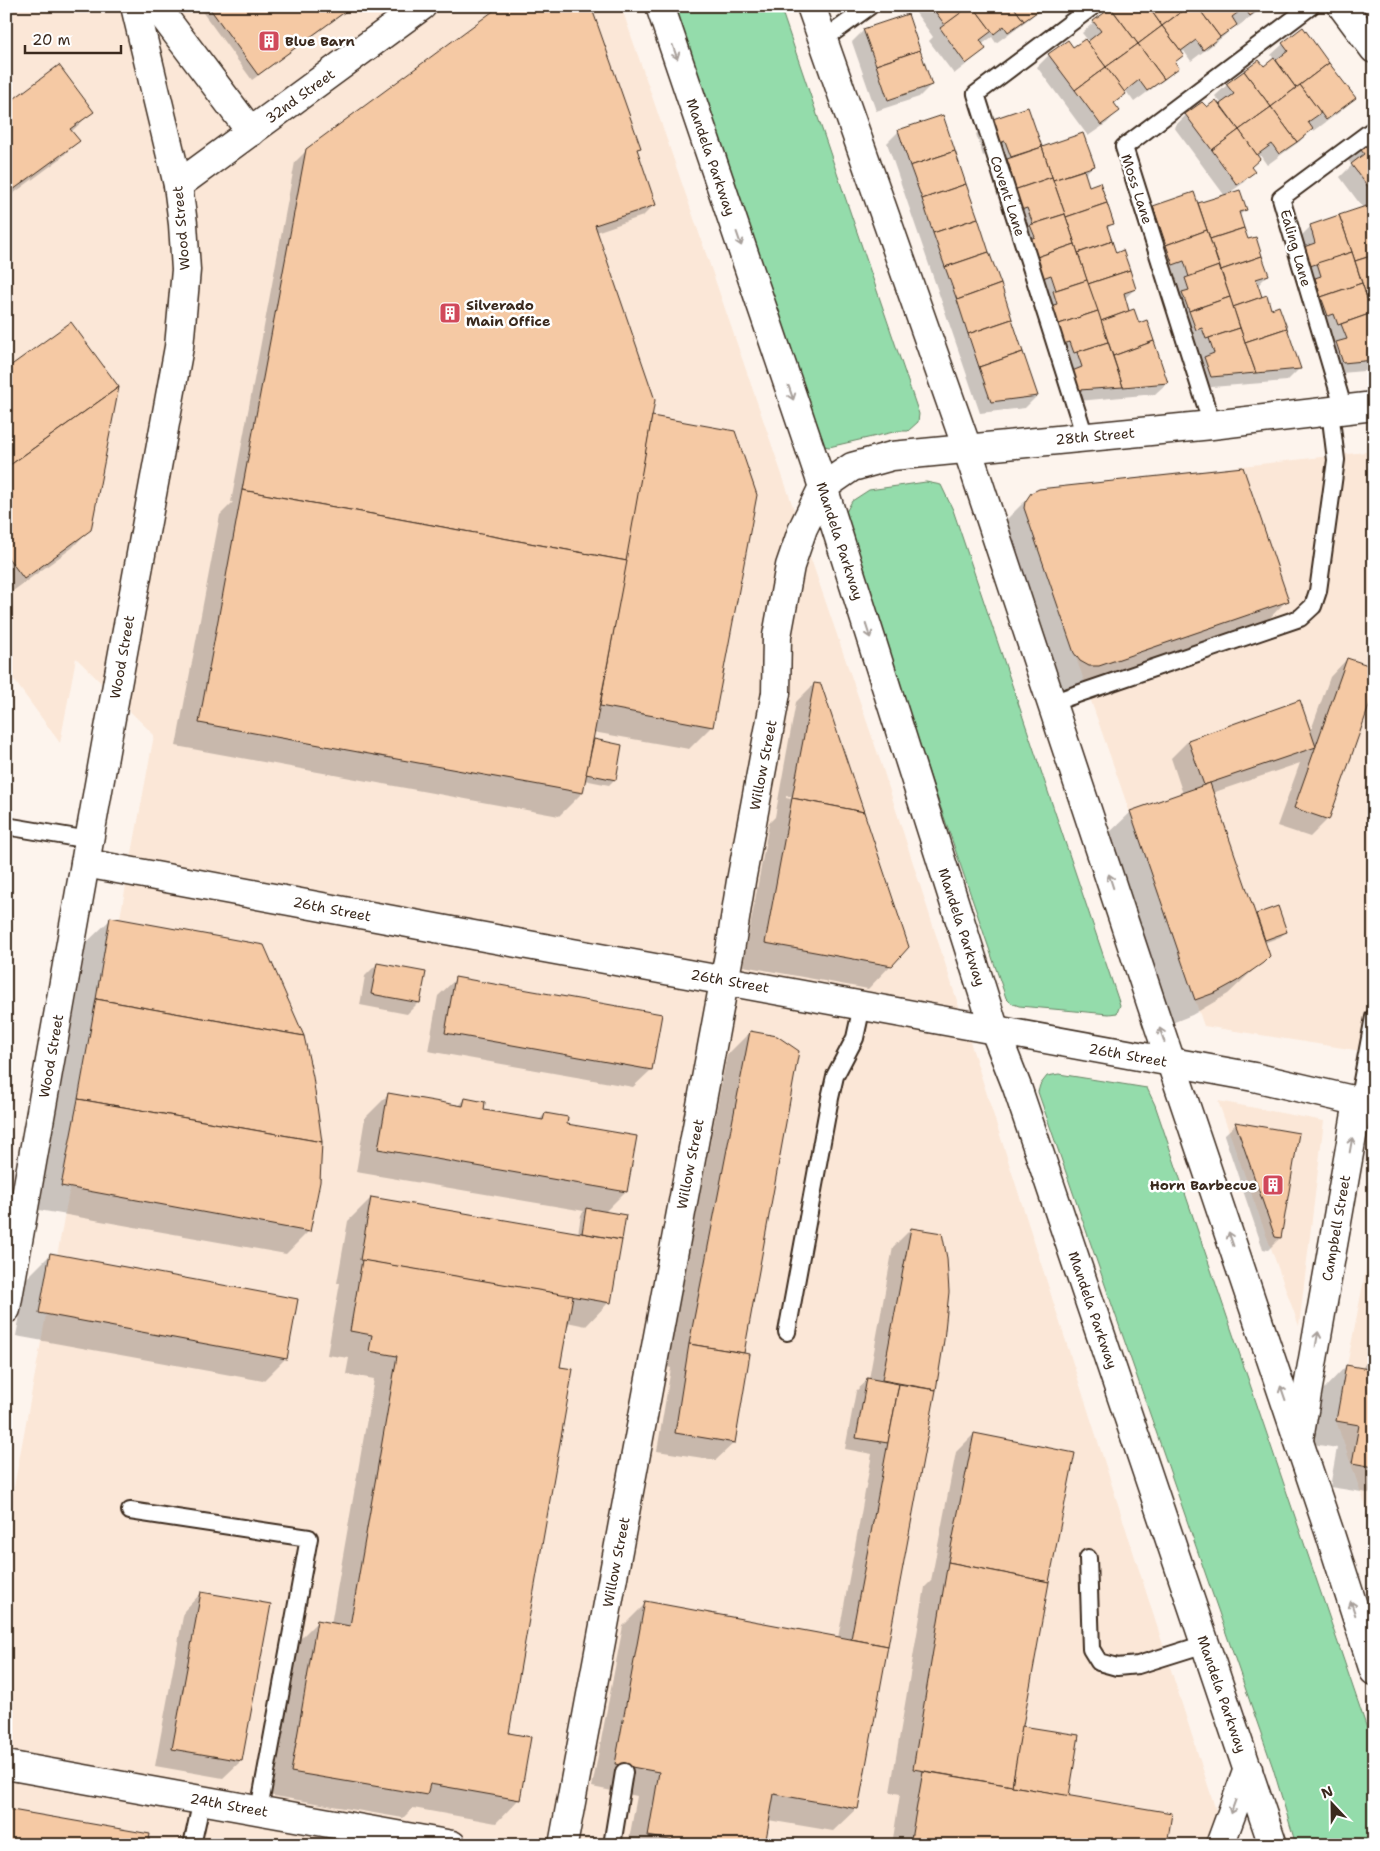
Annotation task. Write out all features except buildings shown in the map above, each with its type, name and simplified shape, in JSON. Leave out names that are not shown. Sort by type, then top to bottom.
[{"type":"street","name":"Wood Street","points":[[6,1308],[179,347],[186,257],[178,185],[135,6]]},
{"type":"street","points":[[156,6],[251,132]]},
{"type":"street","name":"32nd Street","points":[[178,185],[422,6]]},
{"type":"street","name":"Mandela Parkway","points":[[660,6],[823,487],[995,1031],[1017,1087],[1273,1845]]},
{"type":"street","points":[[811,6],[967,448],[1374,1671]]},
{"type":"street","points":[[1342,6],[1374,49]]},
{"type":"street","name":"28th Street","points":[[823,487],[852,467],[892,456],[1212,425],[1374,406]]},
{"type":"street","name":"Willow Street","points":[[563,1845],[725,980],[741,881],[776,693],[777,636],[790,566],[803,528],[823,487]]},
{"type":"street","name":"26th Street","points":[[87,852],[457,932],[1254,1077],[1366,1104]]},
{"type":"street","name":"Campbell Street","points":[[1298,1439],[1366,1104]]},
{"type":"street","name":"24th Street","points":[[6,1765],[452,1845]]},
{"type":"street","points":[[1220,1845],[1248,1769]]},
{"type":"lane","points":[[823,40],[870,6]]},
{"type":"lane","name":"Covent Lane","points":[[1086,437],[976,94],[1093,6]]},
{"type":"lane","name":"Moss Lane","points":[[1212,425],[1124,147],[1311,6]]},
{"type":"lane","name":"Ealing Lane","points":[[1337,410],[1281,198],[1374,129]]},
{"type":"lane","points":[[1052,703],[1300,618],[1313,606],[1318,591],[1336,460],[1337,410]]},
{"type":"lane","points":[[6,826],[87,852]]},
{"type":"lane","points":[[787,1332],[834,1076],[855,1038],[862,1006]]},
{"type":"lane","name":"Campbell Street","points":[[1366,1104],[1374,1017]]},
{"type":"lane","points":[[130,1511],[309,1538],[259,1810]]},
{"type":"lane","points":[[1088,1558],[1091,1649],[1099,1662],[1117,1667],[1138,1664],[1205,1644]]},
{"type":"lane","points":[[612,1845],[624,1772]]},
{"type":"lane","points":[[192,1845],[202,1800]]},
{"type":"shaded area","points":[[6,6],[621,6],[881,763],[1227,1845],[6,1845],[6,1530],[154,735],[76,658],[60,743],[6,669]]},
{"type":"shaded area","points":[[1374,451],[1374,1053],[1204,1026],[1024,508],[1025,502],[1031,493],[1039,489]]},
{"type":"shaded area","points":[[1218,1101],[1324,1121],[1299,1326]]},
{"type":"shaded area","points":[[1374,1229],[1374,1530],[1336,1421]]},
{"type":"green space","points":[[667,6],[780,6],[919,414],[918,422],[908,431],[898,431],[829,447],[820,445]]},
{"type":"green space","points":[[926,482],[941,485],[953,510],[1120,1005],[1117,1013],[1109,1014],[1019,1006],[1011,1003],[1006,998],[890,659],[845,514],[852,501],[869,490]]},
{"type":"green space","points":[[1059,1074],[1147,1088],[1155,1105],[1374,1749],[1374,1845],[1296,1845],[1273,1768],[1038,1092],[1040,1085],[1047,1076]]},
{"type":"place","name":"Blue Barn","points":[[269,41]]},
{"type":"place","name":"Silverado Main Office","points":[[450,313]]},
{"type":"place","name":"Horn Barbecue","points":[[1273,1185]]}]
